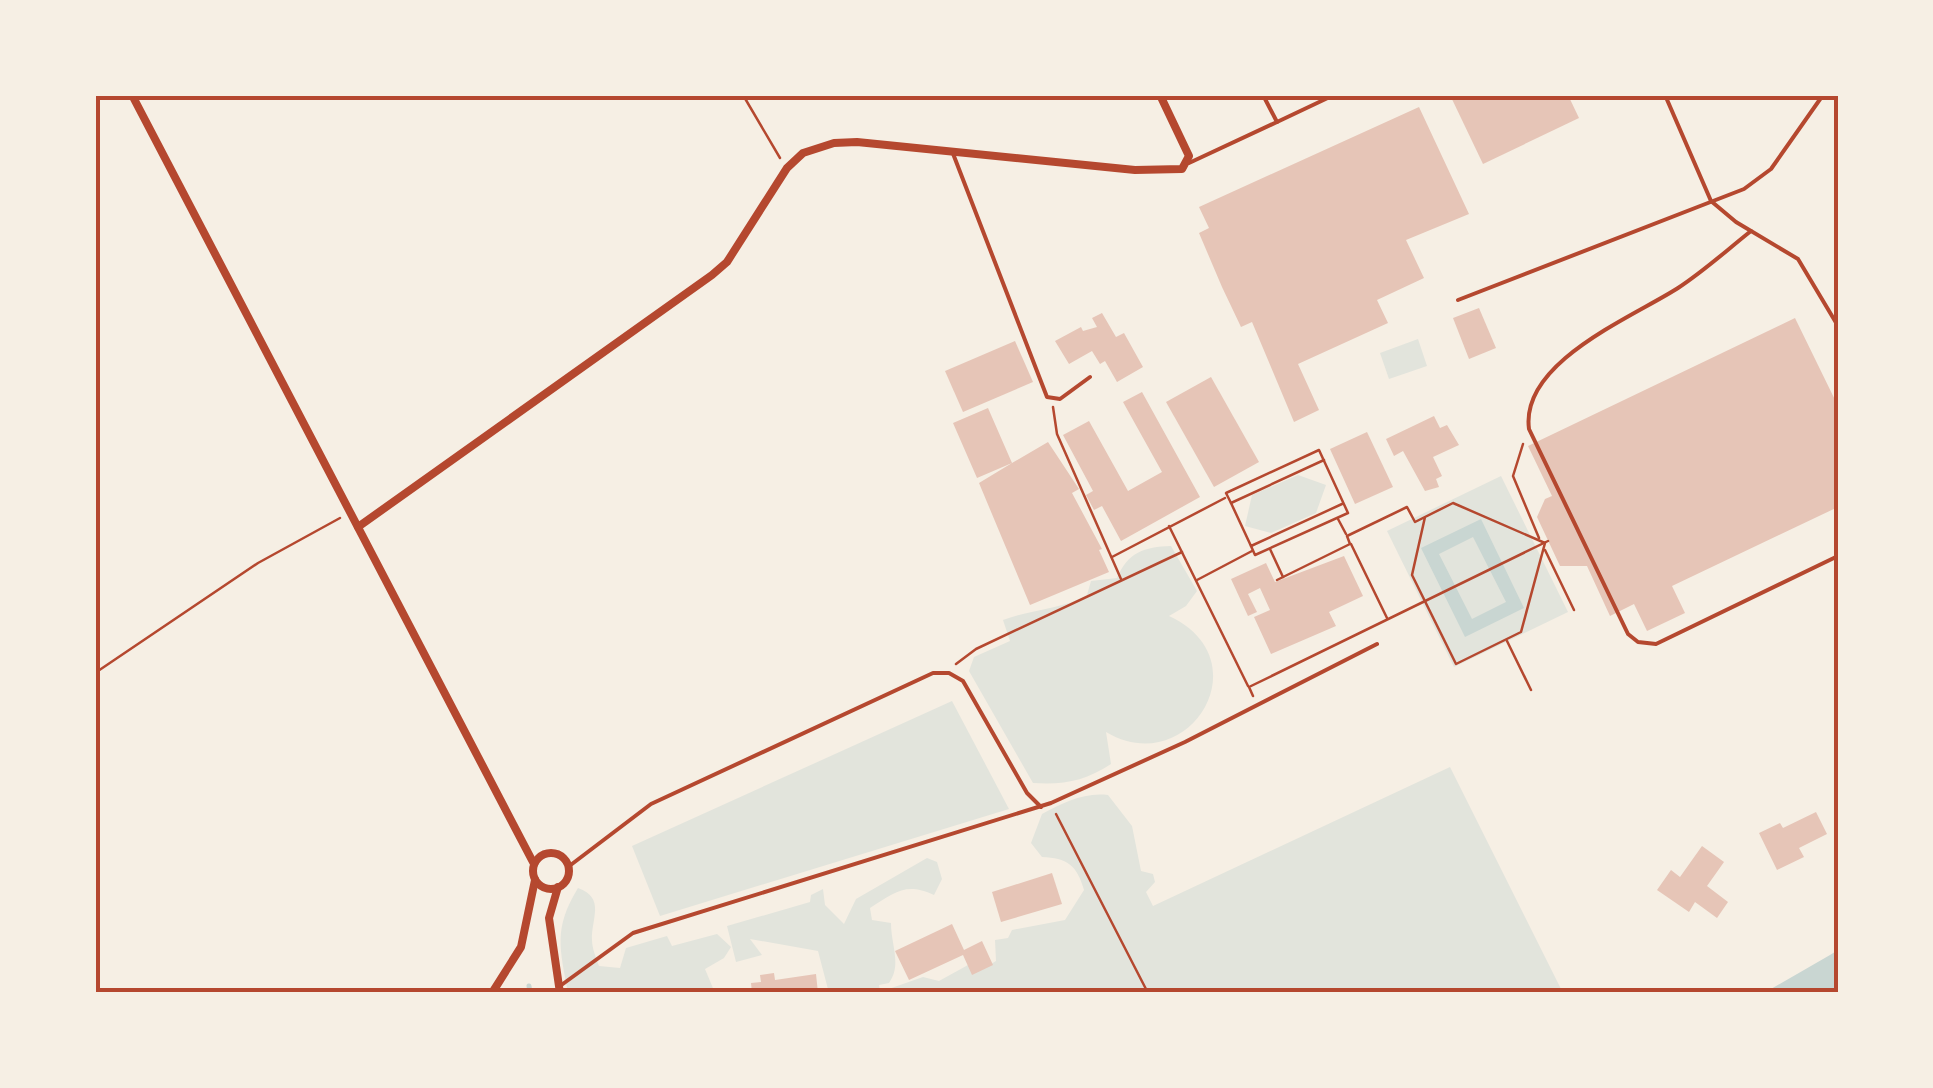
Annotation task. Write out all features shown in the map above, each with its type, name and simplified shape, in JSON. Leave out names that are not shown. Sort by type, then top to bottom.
[{"type":"street","points":[[132,95],[534,864],[535,880],[521,948],[492,993]]},
{"type":"street","points":[[358,527],[728,262],[787,168],[803,153],[834,143],[1170,171],[1190,163],[1160,95]]},
{"type":"street","points":[[534,864],[552,853],[568,867],[565,882],[558,887],[549,889],[535,880]]},
{"type":"street","points":[[558,887],[549,918],[560,990]]},
{"type":"lane","points":[[1263,95],[1277,122]]},
{"type":"lane","points":[[1190,163],[1334,95]]},
{"type":"lane","points":[[1665,95],[1712,201],[1751,231],[1798,259],[1838,326]]},
{"type":"lane","points":[[1458,300],[1744,189],[1771,169],[1822,95]]},
{"type":"lane","points":[[952,151],[1052,400],[1068,394],[1090,377]]},
{"type":"lane","points":[[1751,231],[1680,287],[1576,350],[1535,395],[1528,411],[1529,428],[1628,634],[1638,642],[1656,644],[1838,556]]},
{"type":"lane","points":[[560,990],[633,934],[1051,804],[1377,644]]},
{"type":"lane","points":[[568,867],[652,804],[926,675],[948,673],[969,688],[1027,793],[1041,807]]},
{"type":"path","points":[[742,95],[787,168]]},
{"type":"path","points":[[1052,400],[1057,434],[1122,580]]},
{"type":"path","points":[[1529,428],[1512,469],[1574,610]]},
{"type":"path","points":[[1319,450],[1348,512],[1255,555],[1228,496],[1226,492],[1319,450]]},
{"type":"path","points":[[1230,503],[1324,460]]},
{"type":"path","points":[[1110,557],[1228,496]]},
{"type":"path","points":[[1196,580],[1344,503]]},
{"type":"path","points":[[1347,536],[1407,507],[1414,522],[1454,503],[1544,543]]},
{"type":"path","points":[[95,673],[258,563],[350,513]]},
{"type":"path","points":[[1338,517],[1388,619]]},
{"type":"path","points":[[1425,517],[1412,576],[1456,664],[1521,632],[1544,543]]},
{"type":"path","points":[[1169,526],[1257,704]]},
{"type":"path","points":[[1248,687],[1544,543]]},
{"type":"path","points":[[1277,580],[1350,544]]},
{"type":"path","points":[[1269,548],[1283,577]]},
{"type":"path","points":[[948,673],[976,649],[1182,552]]},
{"type":"path","points":[[1506,640],[1531,690]]},
{"type":"path","points":[[1051,804],[1148,993]]},
{"type":"shaded area","points":[[1418,339],[1427,366],[1389,379],[1380,353]]},
{"type":"shaded area","points":[[1298,475],[1326,485],[1316,513],[1271,533],[1245,526],[1252,495]]},
{"type":"shaded area","points":[[1501,476],[1568,612],[1454,667],[1387,531]]},
{"type":"shaded area","points":[[1481,519],[1524,608],[1465,637],[1421,548]],"holes":[[[1473,537],[1506,602],[1472,619],[1439,554]]]},
{"type":"shaded area","points":[[1171,546],[1197,591],[1186,606],[1169,616],[1197,636],[1211,660],[1212,685],[1204,709],[1187,728],[1164,741],[1136,743],[1106,732],[1111,764],[1074,781],[1033,783],[969,671],[974,657],[1010,641],[1003,620],[1077,600],[1087,595],[1091,581],[1117,578],[1126,562],[1138,553]]},
{"type":"shaded area","points":[[952,701],[1009,809],[660,916],[632,846]]},
{"type":"shaded area","points":[[1450,767],[1563,993],[829,993],[818,951],[750,939],[762,955],[736,962],[727,926],[810,902],[811,895],[823,889],[825,905],[844,924],[856,899],[927,858],[937,862],[942,879],[934,895],[908,889],[870,908],[872,920],[891,923],[895,954],[893,976],[889,983],[879,985],[880,992],[923,977],[939,981],[968,965],[986,967],[996,961],[995,940],[1008,938],[1012,930],[1065,920],[1084,890],[1081,881],[1070,864],[1042,857],[1031,843],[1042,814],[1066,802],[1108,795],[1132,826],[1141,871],[1153,874],[1155,882],[1146,892],[1153,906]]},
{"type":"shaded area","points":[[578,888],[587,892],[594,903],[592,943],[599,966],[620,968],[626,948],[667,936],[672,946],[717,934],[731,947],[724,958],[705,969],[715,993],[568,993],[562,927]]},
{"type":"shaded area","points":[[1838,950],[1838,993],[1764,993],[1830,955]]},
{"type":"building","points":[[1450,95],[1568,95],[1579,118],[1483,164]]},
{"type":"building","points":[[1419,107],[1469,214],[1406,240],[1424,278],[1377,300],[1388,323],[1298,364],[1319,410],[1294,422],[1252,322],[1241,327],[1222,287],[1199,233],[1209,228],[1199,207]]},
{"type":"building","points":[[1479,308],[1496,348],[1469,359],[1453,318]]},
{"type":"building","points":[[1102,313],[1116,337],[1124,333],[1143,367],[1117,382],[1105,361],[1100,364],[1092,351],[1069,364],[1055,341],[1081,327],[1083,331],[1097,327],[1092,318]]},
{"type":"building","points":[[1795,318],[1838,406],[1838,507],[1672,586],[1685,613],[1647,631],[1634,604],[1610,616],[1587,566],[1560,566],[1537,517],[1545,499],[1552,496],[1528,446]]},
{"type":"building","points":[[1015,341],[1033,382],[963,412],[945,371]]},
{"type":"building","points":[[1211,377],[1259,462],[1214,487],[1166,402]]},
{"type":"building","points":[[1142,392],[1200,497],[1121,541],[1102,506],[1094,510],[1086,495],[1093,491],[1063,435],[1089,421],[1128,491],[1162,472],[1123,402]]},
{"type":"building","points":[[988,408],[1012,463],[977,478],[953,423]]},
{"type":"building","points":[[1434,416],[1440,428],[1447,425],[1459,445],[1433,457],[1442,476],[1436,479],[1439,487],[1425,491],[1403,451],[1394,456],[1386,439]]},
{"type":"building","points":[[1367,432],[1393,487],[1355,504],[1330,449]]},
{"type":"building","points":[[1048,442],[1079,489],[1072,493],[1102,549],[1099,550],[1109,572],[1030,605],[979,483]]},
{"type":"building","points":[[1344,556],[1363,596],[1329,612],[1336,626],[1271,654],[1254,617],[1270,610],[1260,588],[1248,594],[1257,612],[1248,616],[1231,579],[1266,563],[1275,582]]},
{"type":"building","points":[[1816,812],[1827,834],[1799,848],[1804,857],[1777,870],[1759,833],[1780,823],[1783,828]]},
{"type":"building","points":[[1702,846],[1724,862],[1707,886],[1728,902],[1717,918],[1695,902],[1689,912],[1657,890],[1671,870],[1680,877]]},
{"type":"building","points":[[1052,873],[1062,904],[1001,922],[992,892]]},
{"type":"building","points":[[952,924],[964,950],[982,941],[993,965],[972,975],[963,955],[909,980],[895,951]]},
{"type":"building","points":[[774,973],[775,980],[816,974],[818,993],[752,993],[751,983],[761,982],[760,975]]},
{"type":"waterway","points":[[529,986],[530,993]]}]
